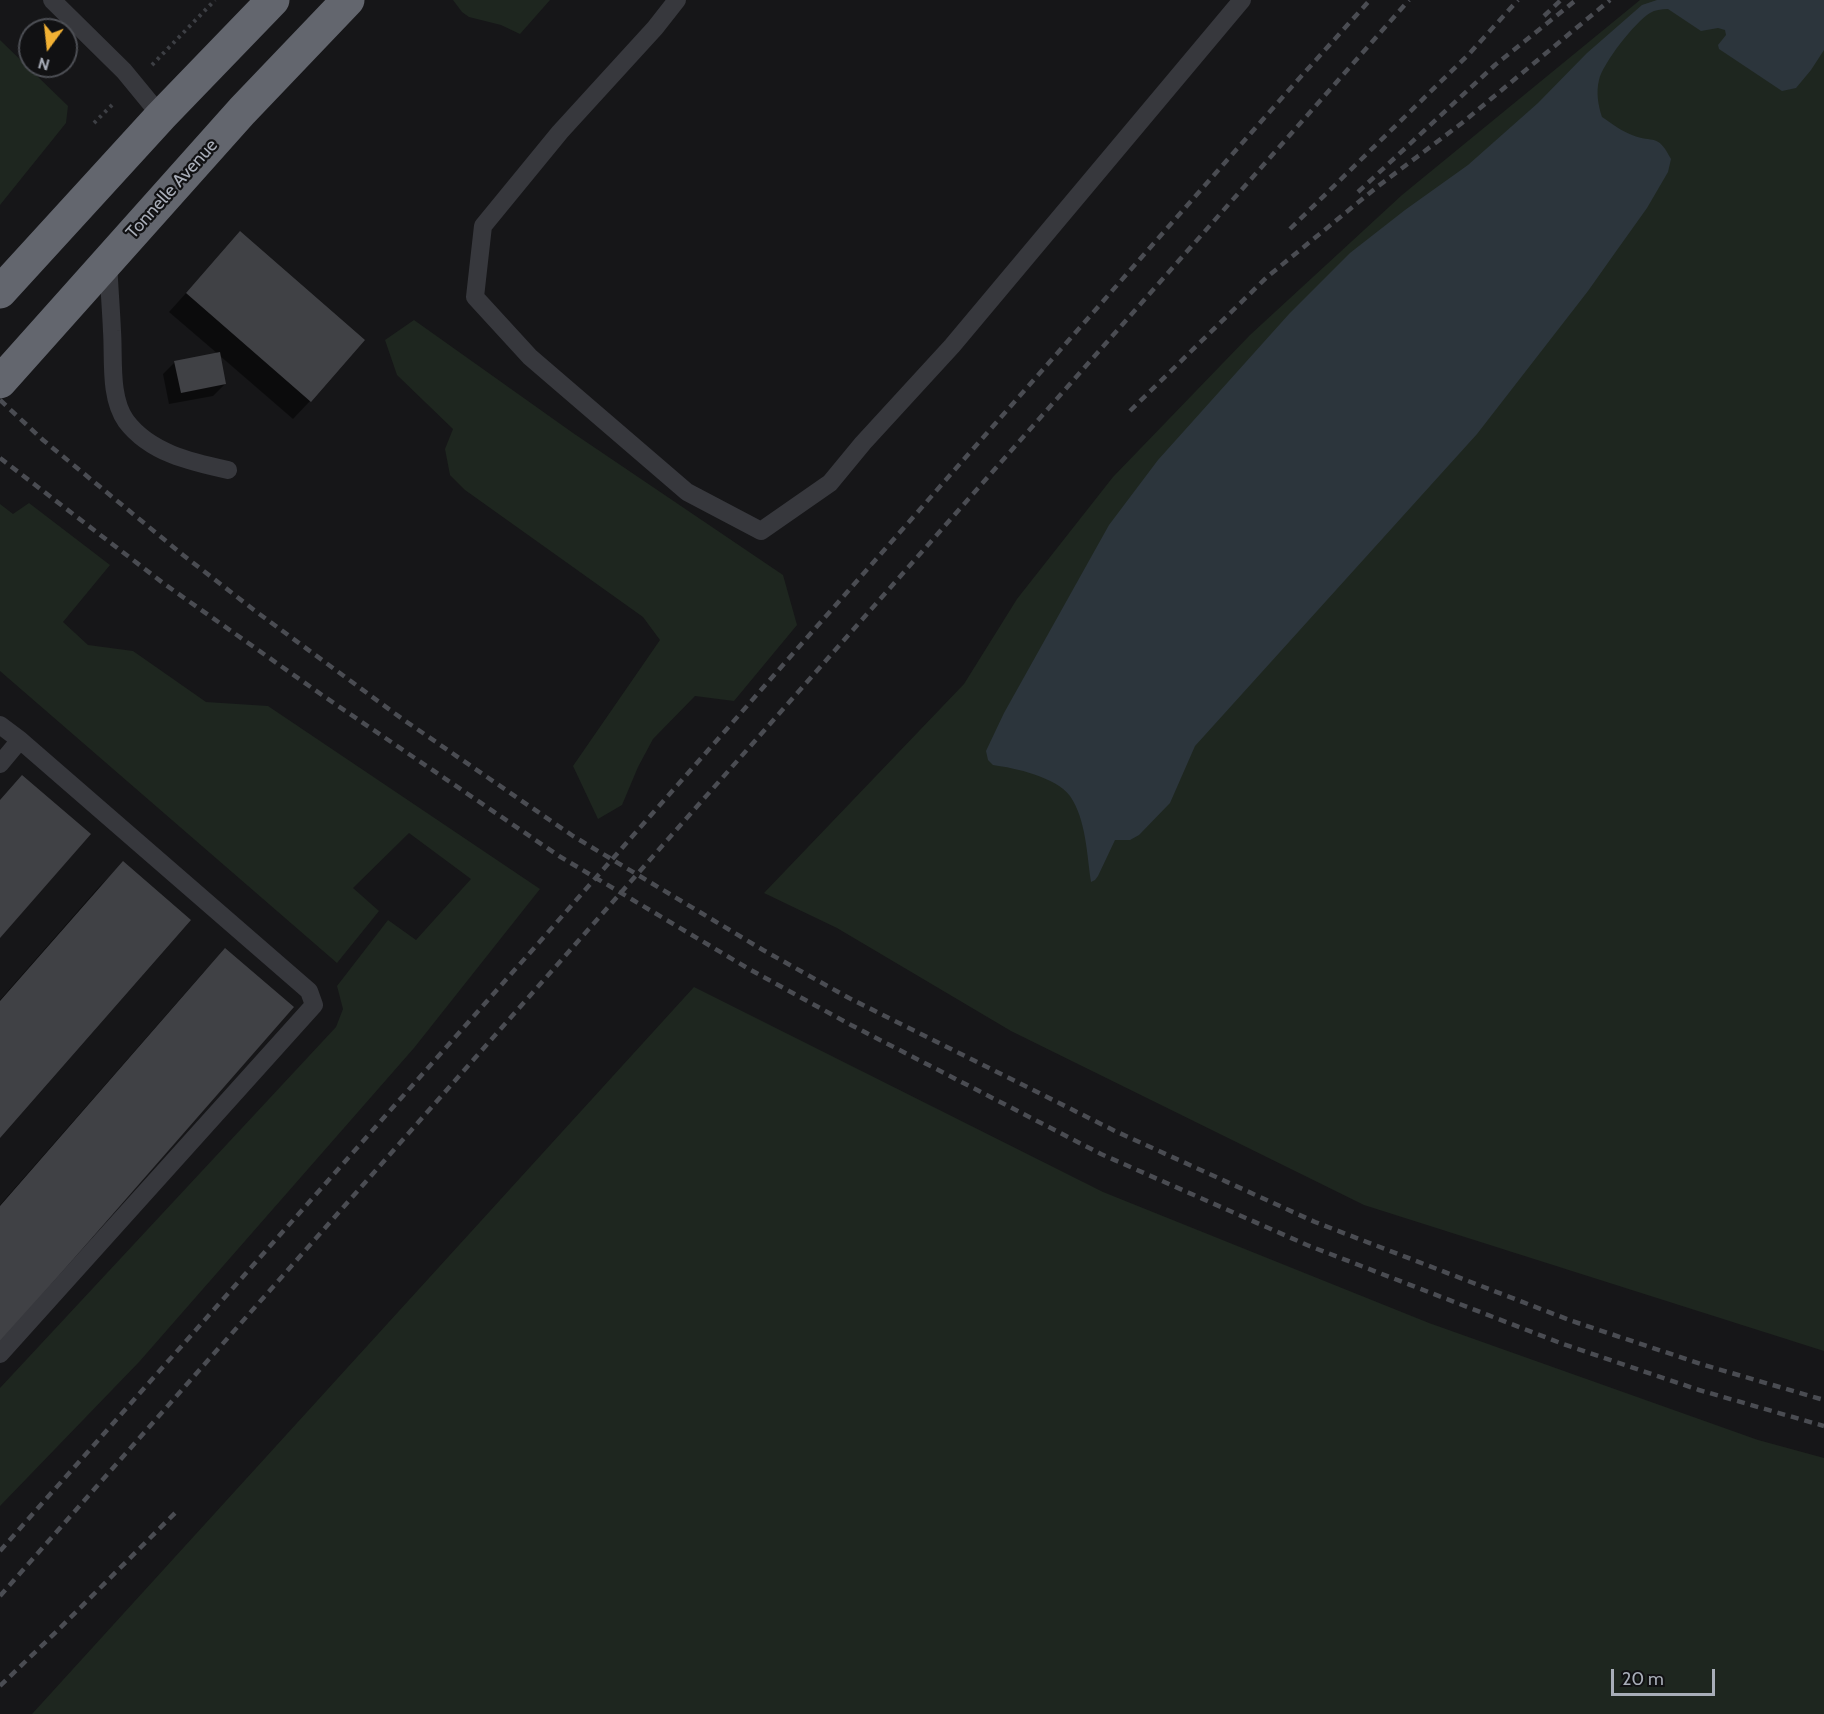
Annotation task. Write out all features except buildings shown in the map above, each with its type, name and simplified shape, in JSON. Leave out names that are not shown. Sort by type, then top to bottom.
[{"type":"highway","points":[[1,291],[161,116],[273,0]]},
{"type":"highway","name":"Tonnelle Avenue","points":[[0,382],[243,111],[348,0]]},
{"type":"lane","points":[[52,0],[124,71],[161,116]]},
{"type":"lane","points":[[677,0],[655,28],[561,132],[483,226],[475,297],[530,357],[687,492],[761,531],[830,483],[863,443],[952,346],[1242,0]]},
{"type":"lane","points":[[108,261],[115,389],[125,419],[145,439],[170,454],[194,463],[228,470]]},
{"type":"lane","points":[[0,725],[309,991],[314,1005],[0,1354]]},
{"type":"lane","points":[[0,764],[20,740]]},
{"type":"path","points":[[172,44],[215,0]]},
{"type":"shaded area","points":[[453,0],[550,0],[520,34],[501,25],[469,17]]},
{"type":"shaded area","points":[[1640,0],[1824,0],[1824,1351],[1364,1205],[1011,1031],[837,928],[764,893],[964,684],[1017,599],[1113,477],[1250,335],[1402,195]]},
{"type":"shaded area","points":[[1657,0],[1824,0],[1824,50],[1796,88],[1782,91],[1719,49],[1718,45],[1726,35],[1725,30],[1718,28],[1701,31],[1665,9],[1650,13],[1628,34],[1613,54],[1599,80],[1599,108],[1602,117],[1616,127],[1639,138],[1658,142],[1671,159],[1668,172],[1647,208],[1588,291],[1477,434],[1195,746],[1170,803],[1139,835],[1130,840],[1115,840],[1098,876],[1091,882],[1083,826],[1070,796],[1064,789],[1045,779],[1012,768],[993,765],[988,760],[986,751],[1004,713],[1109,525],[1158,460],[1289,314],[1350,253],[1468,165],[1538,103],[1587,53],[1642,5]]},
{"type":"shaded area","points":[[0,40],[18,57],[18,78],[39,78],[68,106],[66,123],[0,205]]},
{"type":"shaded area","points":[[414,320],[573,433],[783,575],[797,625],[734,701],[695,696],[653,739],[622,805],[598,819],[573,766],[660,640],[643,617],[465,490],[450,475],[445,449],[453,429],[397,375],[385,340]]},
{"type":"shaded area","points":[[29,503],[110,565],[63,622],[88,645],[133,651],[206,702],[268,706],[540,889],[414,1048],[139,1362],[0,1506],[0,1388],[336,1027],[343,1009],[337,986],[388,920],[416,940],[471,879],[409,833],[353,888],[379,911],[337,963],[0,671],[0,504],[13,514]]},
{"type":"shaded area","points":[[694,987],[1103,1192],[1429,1323],[1758,1440],[1824,1458],[1824,1714],[32,1714]]},
{"type":"railway","points":[[0,1551],[1370,0]]},
{"type":"railway","points":[[0,1596],[1409,0]]},
{"type":"railway","points":[[1290,229],[1469,54],[1518,0]]},
{"type":"railway","points":[[1544,16],[1561,0]]},
{"type":"railway","points":[[1358,192],[1495,65],[1576,0]]},
{"type":"railway","points":[[1130,411],[1267,277],[1377,187],[1462,123],[1610,0]]},
{"type":"railway","points":[[0,400],[43,440],[183,555],[401,718],[573,836],[763,950],[849,998],[1115,1131],[1315,1222],[1572,1321],[1704,1365],[1824,1400]]},
{"type":"railway","points":[[0,458],[163,583],[322,695],[559,856],[749,969],[851,1025],[1101,1154],[1307,1245],[1563,1344],[1699,1390],[1824,1426]]},
{"type":"railway","points":[[0,1686],[177,1511]]}]
